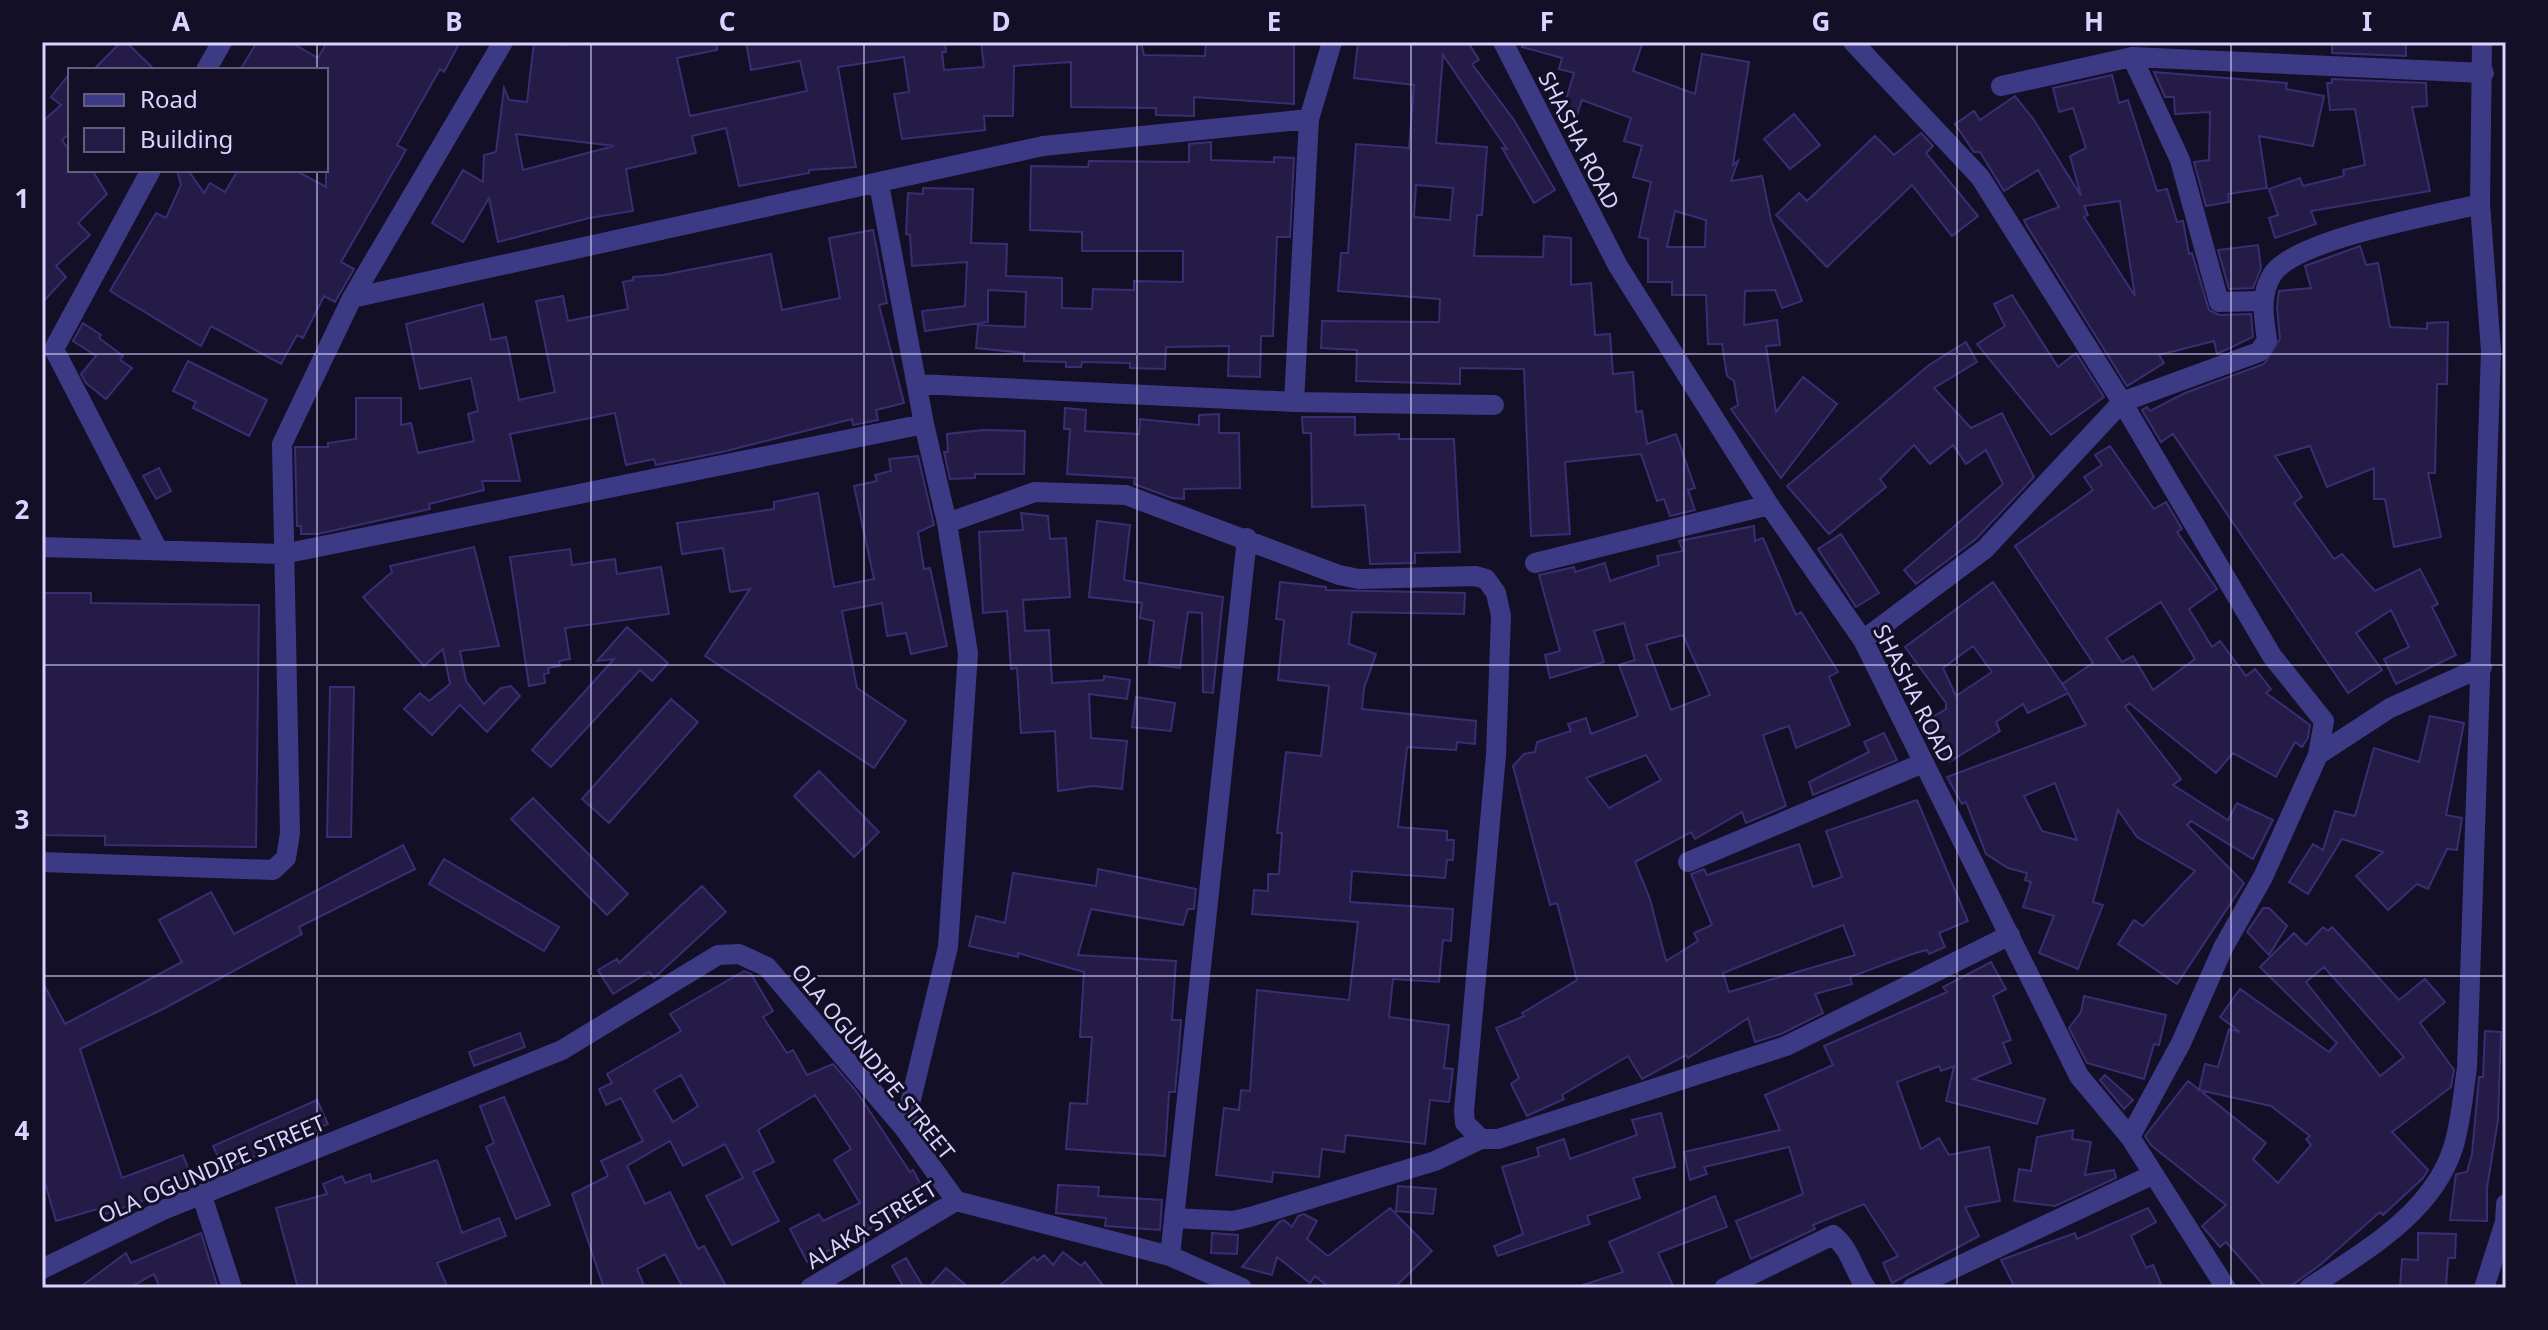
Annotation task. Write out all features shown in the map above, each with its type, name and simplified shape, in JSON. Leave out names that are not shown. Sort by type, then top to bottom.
[{"type":"street","points":[[207,68],[222,42]]},
{"type":"street","points":[[42,862],[273,870],[286,858],[290,833],[282,444],[352,298],[503,42]]},
{"type":"street","points":[[1294,402],[1309,119],[1332,42]]},
{"type":"street","name":"SHASHA ROAD","points":[[1503,42],[1618,266],[1769,505],[1863,640],[2079,1076],[2130,1137],[2226,1288]]},
{"type":"street","points":[[1853,42],[1980,177],[2122,402],[2272,656],[2324,721],[2318,755],[2263,877],[2223,948],[2181,1043],[2130,1137]]},
{"type":"street","points":[[2309,1288],[2379,1241],[2426,1198],[2453,1149],[2467,1068],[2491,351],[2480,204],[2482,42]]},
{"type":"street","points":[[2132,57],[2180,160],[2219,302],[2261,301]]},
{"type":"street","points":[[2001,86],[2132,57],[2484,73]]},
{"type":"street","points":[[352,298],[1043,146],[1309,119]]},
{"type":"street","points":[[150,172],[54,349],[157,548]]},
{"type":"street","points":[[879,184],[924,424],[947,523],[968,653],[948,947],[904,1128]]},
{"type":"street","points":[[1863,640],[1985,549],[2122,402],[2259,352],[2267,340],[2261,301],[2273,273],[2307,248],[2480,204]]},
{"type":"street","points":[[917,384],[1294,402],[1494,405]]},
{"type":"street","points":[[42,547],[283,554],[924,424]]},
{"type":"street","points":[[947,523],[1035,492],[1126,495],[1339,575],[1359,579],[1475,576],[1486,579],[1496,593],[1501,616],[1496,755],[1464,1111],[1465,1123],[1481,1139]]},
{"type":"street","points":[[1535,563],[1769,505]]},
{"type":"street","points":[[1170,1256],[1247,538]]},
{"type":"street","points":[[2318,755],[2390,708],[2482,667]]},
{"type":"street","points":[[1688,862],[1923,763]]},
{"type":"street","points":[[1174,1218],[1233,1221],[1250,1217],[1435,1161],[1481,1139],[1498,1139],[1786,1046],[2010,935]]},
{"type":"street","name":"OLA OGUNDIPE STREET","points":[[42,1269],[163,1210],[562,1050],[718,955],[739,954],[767,967],[904,1128],[956,1201]]},
{"type":"street","points":[[1912,1288],[2152,1175]]},
{"type":"street","points":[[202,1196],[232,1288]]},
{"type":"street","points":[[956,1201],[1170,1256],[1229,1286]]},
{"type":"street","name":"ALAKA STREET","points":[[810,1288],[956,1201]]},
{"type":"street","points":[[2484,1288],[2505,1222],[2506,1204]]},
{"type":"street","points":[[1724,1288],[1833,1235],[1847,1246],[1857,1275],[1866,1288]]},
{"type":"building","points":[[121,42],[126,42],[153,68],[95,68]]},
{"type":"building","points":[[257,42],[290,42],[318,58],[327,42],[460,42],[444,72],[440,69],[397,145],[406,150],[341,262],[354,269],[335,302],[324,296],[303,338],[297,335],[281,364],[211,326],[201,346],[110,291],[156,213],[166,218],[181,185],[178,172],[189,172],[204,193],[210,183],[225,192],[237,172],[299,172],[326,187],[328,68],[241,68]]},
{"type":"building","points":[[534,42],[565,45],[579,42],[717,42],[717,50],[677,58],[690,116],[807,91],[800,61],[751,70],[746,42],[945,42],[946,52],[942,52],[944,70],[984,67],[981,42],[1141,42],[1144,55],[1205,56],[1206,42],[1294,42],[1294,104],[1194,97],[1194,116],[1156,115],[1156,108],[1071,107],[1071,62],[1014,66],[1013,116],[984,116],[985,130],[902,139],[894,94],[909,92],[904,57],[838,67],[856,167],[809,170],[809,173],[739,186],[726,128],[692,136],[696,153],[626,169],[633,211],[589,218],[498,242],[489,198],[463,242],[432,223],[463,170],[483,182],[484,155],[496,152],[504,88],[509,100],[527,102]],"holes":[[[516,134],[614,146],[523,170]]]},
{"type":"building","points":[[1358,42],[1468,42],[1479,60],[1472,64],[1514,120],[1555,190],[1534,203],[1502,148],[1507,149],[1443,55],[1436,143],[1487,147],[1482,215],[1477,215],[1474,256],[1543,257],[1544,236],[1571,238],[1571,285],[1591,283],[1595,335],[1610,334],[1613,374],[1633,372],[1636,412],[1642,411],[1647,444],[1676,434],[1695,488],[1688,490],[1695,510],[1670,516],[1664,499],[1657,501],[1641,454],[1565,462],[1570,534],[1531,536],[1524,369],[1460,368],[1460,384],[1356,381],[1357,350],[1321,348],[1322,321],[1439,322],[1440,299],[1338,291],[1341,253],[1348,253],[1356,144],[1409,148],[1414,85],[1354,78]],"holes":[[[1416,185],[1453,188],[1450,220],[1414,217]]]},
{"type":"building","points":[[1523,42],[1643,42],[1633,71],[1695,94],[1702,54],[1749,62],[1733,165],[1738,161],[1731,181],[1762,176],[1771,220],[1802,301],[1782,308],[1775,290],[1745,291],[1744,325],[1777,320],[1780,345],[1766,346],[1776,412],[1803,377],[1837,404],[1781,478],[1731,409],[1738,405],[1734,381],[1727,376],[1722,344],[1708,344],[1706,295],[1672,295],[1672,282],[1648,282],[1648,239],[1639,237],[1651,182],[1633,177],[1642,146],[1624,141],[1631,118],[1582,100],[1576,118],[1562,113],[1574,73],[1559,69],[1562,58],[1522,47]],"holes":[[[1675,211],[1706,220],[1705,247],[1667,247]]]},
{"type":"building","points":[[2332,42],[2406,42],[2406,56],[2332,53]]},
{"type":"building","points":[[2154,72],[2287,83],[2286,89],[2324,96],[2313,146],[2259,136],[2267,188],[2228,194],[2229,202],[2206,206],[2194,162],[2209,160],[2210,112],[2175,114],[2174,97],[2165,97]]},
{"type":"building","points":[[2112,75],[2119,103],[2128,100],[2157,191],[2167,189],[2177,222],[2183,221],[2189,254],[2192,253],[2209,310],[2219,315],[2251,314],[2253,337],[2217,354],[2214,341],[2159,355],[2164,363],[2127,386],[2024,220],[2059,207],[2038,170],[2004,191],[1980,152],[1974,152],[1955,124],[1974,111],[1980,120],[2015,96],[2034,120],[2081,196],[2070,156],[2086,148],[2073,108],[2059,112],[2053,88]],"holes":[[[2120,201],[2135,296],[2084,217],[2088,215],[2084,206]]]},
{"type":"building","points":[[68,76],[68,135],[62,140],[68,148],[68,172],[93,172],[107,194],[78,223],[90,235],[56,266],[66,277],[42,303],[42,122],[61,105],[51,97]]},
{"type":"building","points":[[2332,79],[2426,83],[2427,106],[2412,107],[2430,191],[2311,211],[2316,224],[2275,238],[2269,218],[2278,215],[2269,189],[2300,178],[2303,186],[2344,176],[2343,170],[2365,165],[2355,109],[2330,110],[2327,83],[2332,83]]},
{"type":"building","points":[[1794,114],[1820,145],[1790,169],[1764,139]]},
{"type":"building","points":[[1921,133],[1933,146],[1926,153],[1978,216],[1952,236],[1912,185],[1827,267],[1776,215],[1799,193],[1807,201],[1875,136],[1894,155]]},
{"type":"building","points":[[1211,142],[1211,160],[1274,162],[1274,157],[1294,158],[1290,237],[1277,237],[1273,336],[1261,336],[1260,377],[1228,376],[1229,346],[1166,347],[1165,369],[1130,368],[1130,363],[1082,362],[1081,367],[1066,367],[1066,362],[1024,361],[1024,353],[976,348],[978,325],[1025,327],[1026,292],[988,290],[988,322],[925,331],[922,311],[965,306],[967,262],[912,266],[910,235],[906,234],[908,193],[923,194],[923,188],[973,189],[971,243],[1007,244],[1006,276],[1062,278],[1062,308],[1092,309],[1093,289],[1134,290],[1134,281],[1183,282],[1183,251],[1082,251],[1082,232],[1030,230],[1031,166],[1088,167],[1089,161],[1189,162],[1189,144]]},
{"type":"building","points":[[873,230],[887,303],[879,305],[904,403],[876,410],[878,420],[853,425],[852,419],[722,452],[656,465],[654,459],[626,465],[615,413],[510,434],[520,481],[482,481],[484,490],[429,504],[430,509],[318,534],[301,534],[301,526],[297,526],[295,447],[328,447],[328,443],[356,439],[356,398],[401,398],[401,425],[411,423],[418,453],[474,441],[468,414],[478,411],[471,378],[420,389],[406,324],[483,304],[491,340],[506,337],[519,400],[555,392],[536,301],[563,296],[568,321],[628,309],[623,282],[633,280],[633,277],[663,275],[771,254],[782,310],[840,298],[829,238]]},
{"type":"building","points":[[2258,245],[2261,268],[2253,288],[2229,289],[2218,250]]},
{"type":"building","points":[[2360,246],[2366,265],[2378,263],[2390,327],[2427,329],[2427,323],[2448,322],[2447,384],[2437,384],[2435,473],[2428,473],[2441,537],[2394,547],[2385,499],[2374,499],[2374,468],[2327,487],[2310,446],[2275,456],[2302,497],[2294,503],[2334,559],[2342,554],[2375,591],[2420,569],[2438,604],[2432,607],[2456,655],[2396,684],[2384,659],[2409,647],[2391,610],[2356,633],[2382,670],[2348,693],[2173,434],[2161,442],[2142,410],[2147,407],[2150,411],[2185,393],[2264,364],[2280,339],[2279,291],[2311,288],[2305,266]]},
{"type":"building","points":[[2012,295],[2058,367],[2076,353],[2104,397],[2051,435],[1977,344],[2005,326],[1994,304]]},
{"type":"building","points":[[83,323],[101,335],[99,338],[123,356],[120,360],[132,368],[106,399],[86,383],[81,374],[96,356],[73,341]]},
{"type":"building","points":[[1966,342],[1977,362],[1934,388],[1971,428],[2002,413],[2034,477],[1976,539],[1916,584],[1904,570],[2003,484],[1986,450],[1966,464],[1953,445],[1930,464],[1914,445],[1880,479],[1886,487],[1829,534],[1787,486],[1929,365]]},
{"type":"building","points":[[188,361],[267,400],[249,436],[193,408],[196,402],[173,391]]},
{"type":"building","points":[[1065,408],[1086,410],[1085,431],[1139,434],[1140,419],[1199,425],[1199,415],[1219,414],[1219,433],[1239,433],[1240,488],[1184,489],[1184,499],[1172,498],[1134,484],[1135,478],[1067,474],[1070,429],[1064,429]]},
{"type":"building","points":[[1302,417],[1355,417],[1355,435],[1399,434],[1399,439],[1454,439],[1460,552],[1415,553],[1415,563],[1370,564],[1365,505],[1312,507],[1311,433],[1303,433]]},
{"type":"building","points":[[983,430],[1025,431],[1024,474],[975,474],[975,478],[950,479],[944,452],[948,452],[947,434]]},
{"type":"building","points":[[2110,446],[2154,509],[2166,502],[2182,529],[2177,532],[2217,589],[2189,609],[2212,647],[2220,641],[2246,676],[2255,669],[2271,689],[2266,693],[2310,725],[2308,738],[2302,747],[2295,742],[2276,777],[2233,753],[2216,773],[2129,703],[2125,707],[2181,779],[2173,785],[2228,820],[2237,803],[2273,820],[2253,859],[2191,821],[2187,825],[2244,883],[2177,984],[2118,944],[2134,920],[2143,926],[2195,871],[2137,837],[2118,810],[2093,902],[2103,905],[2078,969],[2039,953],[2054,916],[2023,907],[2031,882],[2025,880],[2027,873],[2008,868],[1986,854],[1966,802],[1962,804],[1947,777],[2086,725],[2068,693],[2028,713],[2023,704],[1996,722],[2000,731],[1949,762],[1924,722],[1946,709],[1946,703],[1905,647],[1993,582],[2062,684],[2093,663],[2015,546],[2093,490],[2084,477],[2102,465],[2095,455]],"holes":[[[2161,602],[2195,659],[2153,690],[2133,656],[2122,662],[2106,638]],[[1973,646],[1992,672],[1956,696],[1943,668]],[[2055,783],[2077,840],[2042,831],[2024,796]]]},
{"type":"building","points":[[918,456],[934,525],[918,532],[924,569],[930,568],[947,646],[911,654],[906,633],[887,636],[882,603],[842,611],[857,688],[906,721],[874,768],[705,656],[750,589],[730,592],[723,548],[682,554],[677,523],[774,509],[774,502],[818,493],[834,587],[874,579],[854,486],[877,481],[875,475],[891,471],[889,459]]},
{"type":"building","points":[[159,468],[171,491],[156,499],[143,476]]},
{"type":"building","points":[[1021,513],[1048,516],[1050,539],[1066,538],[1070,597],[1023,600],[1025,631],[1049,630],[1052,683],[1104,680],[1104,676],[1130,680],[1127,699],[1089,694],[1091,738],[1127,741],[1122,789],[1093,786],[1058,791],[1055,731],[1021,733],[1017,668],[1011,669],[1007,611],[983,613],[979,532],[1023,530]]},
{"type":"building","points":[[1097,521],[1130,525],[1124,580],[1223,597],[1213,693],[1203,692],[1202,613],[1188,612],[1180,668],[1149,664],[1154,621],[1140,618],[1142,603],[1089,597]]},
{"type":"building","points":[[1754,526],[1755,541],[1763,538],[1796,615],[1801,612],[1838,672],[1829,677],[1850,725],[1796,748],[1789,726],[1763,735],[1786,806],[1746,823],[1742,812],[1695,839],[1691,832],[1635,862],[1650,899],[1666,961],[1698,941],[1694,933],[1712,925],[1691,874],[1704,869],[1707,875],[1799,844],[1813,887],[1842,877],[1826,831],[1917,800],[1968,921],[1939,933],[1945,947],[1929,954],[1927,950],[1912,954],[1850,977],[1852,984],[1815,994],[1823,1013],[1781,1034],[1755,1042],[1748,1018],[1688,1058],[1686,1055],[1642,1079],[1628,1056],[1562,1095],[1564,1099],[1527,1116],[1511,1084],[1519,1078],[1496,1028],[1524,1016],[1522,1013],[1577,980],[1557,903],[1550,905],[1513,766],[1524,754],[1535,752],[1537,742],[1571,731],[1568,724],[1586,718],[1591,734],[1638,716],[1619,665],[1635,660],[1624,623],[1594,631],[1604,662],[1550,678],[1545,655],[1560,651],[1539,575],[1574,567],[1575,572],[1605,563],[1610,581],[1659,565],[1657,556],[1683,551],[1679,541]],"holes":[[[1683,635],[1710,695],[1671,710],[1646,645]],[[1646,755],[1661,780],[1609,808],[1586,778]],[[1843,925],[1855,955],[1729,992],[1723,973]]]},
{"type":"building","points":[[1841,534],[1879,593],[1856,607],[1818,549]]},
{"type":"building","points":[[474,547],[499,646],[460,651],[466,681],[484,704],[501,688],[511,686],[520,696],[487,732],[460,705],[432,735],[404,709],[420,693],[429,701],[450,684],[443,649],[424,666],[363,597],[392,572],[390,566]]},
{"type":"building","points":[[570,549],[572,565],[615,559],[617,574],[661,567],[669,614],[565,628],[570,659],[559,661],[560,666],[548,668],[549,673],[544,674],[545,683],[529,686],[510,557]]},
{"type":"building","points":[[1280,582],[1326,587],[1326,590],[1465,593],[1464,614],[1352,612],[1349,644],[1376,654],[1364,688],[1362,709],[1476,721],[1475,744],[1457,742],[1456,750],[1407,747],[1398,827],[1447,831],[1447,840],[1454,840],[1453,860],[1447,860],[1445,878],[1352,871],[1350,902],[1453,909],[1451,941],[1443,940],[1439,982],[1393,979],[1389,1017],[1449,1025],[1444,1068],[1453,1069],[1449,1102],[1430,1100],[1425,1144],[1346,1135],[1344,1152],[1322,1149],[1319,1177],[1273,1172],[1272,1182],[1216,1175],[1224,1108],[1239,1110],[1241,1090],[1250,1091],[1257,990],[1349,1000],[1358,922],[1252,914],[1254,890],[1268,891],[1268,874],[1279,874],[1282,833],[1277,833],[1286,752],[1321,756],[1329,686],[1278,680],[1284,620],[1276,619]]},
{"type":"building","points":[[42,593],[91,593],[91,603],[259,605],[256,847],[105,845],[105,836],[42,835]]},
{"type":"building","points":[[627,627],[668,663],[652,681],[640,670],[551,767],[532,750],[614,659],[597,661]]},
{"type":"building","points":[[330,687],[354,687],[351,837],[327,837]]},
{"type":"building","points":[[1136,697],[1175,703],[1171,731],[1132,727]]},
{"type":"building","points":[[671,699],[698,722],[609,823],[582,799]]},
{"type":"building","points":[[2430,716],[2464,723],[2446,815],[2462,818],[2457,850],[2447,849],[2428,889],[2417,884],[2388,910],[2356,876],[2383,852],[2342,839],[2308,894],[2289,882],[2313,844],[2323,850],[2335,811],[2355,816],[2374,748],[2419,762]]},
{"type":"building","points":[[1884,733],[1897,760],[1813,795],[1809,782],[1869,752],[1864,742]]},
{"type":"building","points":[[819,771],[879,832],[854,857],[794,796]]},
{"type":"building","points":[[533,798],[628,894],[607,915],[511,819]]},
{"type":"building","points":[[403,845],[415,869],[299,927],[302,934],[163,1009],[80,1049],[122,1178],[183,1155],[191,1176],[146,1194],[148,1199],[103,1215],[101,1208],[56,1221],[42,1172],[42,981],[65,1024],[182,962],[159,920],[211,892],[234,934]]},
{"type":"building","points":[[444,859],[559,927],[544,951],[429,884]]},
{"type":"building","points":[[1098,869],[1196,889],[1194,909],[1188,909],[1183,925],[1091,909],[1078,955],[1176,961],[1172,1020],[1181,1020],[1175,1092],[1169,1092],[1165,1156],[1066,1149],[1070,1103],[1087,1104],[1092,1037],[1080,1037],[1084,972],[1018,953],[1018,957],[969,946],[976,916],[1005,923],[1013,873],[1096,886]]},
{"type":"building","points":[[702,886],[726,912],[654,978],[649,972],[613,994],[598,970],[617,959],[619,963]]},
{"type":"building","points":[[2263,908],[2269,908],[2287,926],[2269,955],[2247,932]]},
{"type":"building","points":[[2323,927],[2328,931],[2332,927],[2399,1000],[2425,979],[2445,1002],[2420,1023],[2454,1070],[2451,1087],[2392,1132],[2428,1170],[2383,1215],[2380,1212],[2320,1265],[2288,1288],[2266,1288],[2226,1242],[2220,1247],[2202,1226],[2226,1205],[2151,1145],[2145,1136],[2188,1081],[2199,1090],[2205,1064],[2218,1067],[2229,1029],[2240,1032],[2220,1017],[2240,989],[2329,1052],[2337,1043],[2260,967],[2294,933],[2306,945]],"holes":[[[2324,967],[2404,1057],[2380,1076],[2306,982]],[[2199,1090],[2271,1106],[2310,1136],[2306,1139],[2311,1145],[2278,1183],[2253,1159],[2266,1143]]]},
{"type":"building","points":[[1991,962],[2006,989],[1993,996],[2011,1040],[2003,1043],[2011,1063],[1973,1079],[2045,1099],[2037,1124],[1946,1101],[1954,1066],[1941,1071],[1939,1066],[1897,1082],[1921,1149],[1939,1138],[1949,1155],[1989,1147],[2000,1201],[1965,1207],[1979,1236],[1892,1283],[1883,1263],[1898,1256],[1864,1204],[1813,1225],[1815,1229],[1751,1259],[1736,1221],[1803,1194],[1789,1147],[1704,1167],[1707,1174],[1690,1180],[1684,1152],[1780,1130],[1765,1095],[1833,1065],[1824,1046],[1947,992],[1943,987]]},
{"type":"building","points":[[744,971],[751,974],[773,1011],[763,1017],[787,1053],[793,1050],[807,1075],[833,1064],[857,1092],[910,1172],[913,1170],[926,1195],[914,1200],[918,1208],[898,1221],[895,1215],[807,1262],[790,1229],[819,1214],[823,1221],[860,1203],[834,1160],[851,1149],[815,1095],[758,1130],[774,1162],[753,1172],[779,1221],[732,1245],[706,1196],[743,1178],[725,1144],[683,1166],[670,1141],[627,1166],[645,1204],[670,1192],[698,1249],[704,1246],[727,1288],[683,1288],[665,1254],[637,1269],[645,1288],[604,1288],[572,1194],[608,1176],[601,1161],[643,1141],[621,1098],[606,1105],[599,1089],[612,1083],[607,1074],[681,1031],[670,1014]],"holes":[[[681,1075],[698,1106],[673,1122],[654,1090]]]},
{"type":"building","points":[[2084,996],[2166,1015],[2159,1045],[2154,1044],[2144,1079],[2087,1063],[2069,1028],[2081,1012]]},
{"type":"building","points":[[2485,1031],[2501,1032],[2498,1120],[2487,1188],[2487,1221],[2450,1220],[2456,1174],[2467,1172],[2472,1154],[2479,1077],[2483,1077]]},
{"type":"building","points":[[520,1033],[525,1047],[474,1066],[469,1052]]},
{"type":"building","points":[[2105,1075],[2133,1100],[2124,1109],[2100,1080]]},
{"type":"building","points":[[504,1097],[550,1205],[516,1219],[486,1147],[494,1143],[480,1106]]},
{"type":"building","points":[[317,1100],[328,1124],[224,1170],[213,1146]]},
{"type":"building","points":[[1661,1113],[1675,1167],[1633,1178],[1640,1198],[1587,1216],[1590,1224],[1498,1256],[1494,1246],[1523,1234],[1502,1167],[1539,1156],[1537,1148],[1564,1139],[1570,1159],[1637,1135],[1632,1120]]},
{"type":"building","points":[[2073,1130],[2072,1139],[2091,1142],[2085,1175],[2114,1170],[2116,1178],[2055,1206],[2014,1201],[2019,1169],[2031,1171],[2037,1137]]},
{"type":"building","points":[[437,1160],[462,1233],[499,1218],[506,1236],[437,1263],[448,1288],[298,1288],[276,1208],[327,1194],[323,1184],[342,1176],[345,1183],[370,1174],[372,1182]]},
{"type":"building","points":[[1058,1185],[1099,1187],[1098,1196],[1162,1200],[1160,1230],[1105,1226],[1106,1218],[1056,1213]]},
{"type":"building","points":[[1398,1186],[1436,1189],[1433,1214],[1396,1211]]},
{"type":"building","points":[[1715,1196],[1727,1227],[1658,1253],[1674,1288],[1583,1288],[1583,1285],[1623,1272],[1609,1242]]},
{"type":"building","points":[[1390,1208],[1432,1251],[1394,1288],[1330,1288],[1315,1276],[1310,1283],[1277,1257],[1272,1275],[1242,1267],[1284,1220],[1292,1227],[1298,1216],[1304,1214],[1317,1221],[1307,1239],[1328,1256]]},
{"type":"building","points":[[2148,1208],[2156,1222],[2131,1236],[2146,1268],[2153,1265],[2161,1284],[2151,1288],[2015,1288],[2001,1260],[2075,1233],[2077,1239]]},
{"type":"building","points":[[201,1233],[218,1288],[160,1288],[154,1274],[129,1288],[79,1288],[126,1253],[131,1263]]},
{"type":"building","points":[[1212,1233],[1238,1235],[1237,1254],[1211,1253]]},
{"type":"building","points":[[2418,1233],[2456,1234],[2455,1258],[2448,1258],[2446,1288],[2400,1286],[2402,1259],[2418,1260]]},
{"type":"building","points":[[1063,1252],[1081,1266],[1085,1262],[1105,1288],[997,1288],[1034,1257],[1037,1261],[1044,1255],[1053,1265]]},
{"type":"building","points":[[906,1258],[924,1288],[904,1288],[892,1266]]},
{"type":"building","points":[[946,1268],[969,1288],[928,1288]]}]
